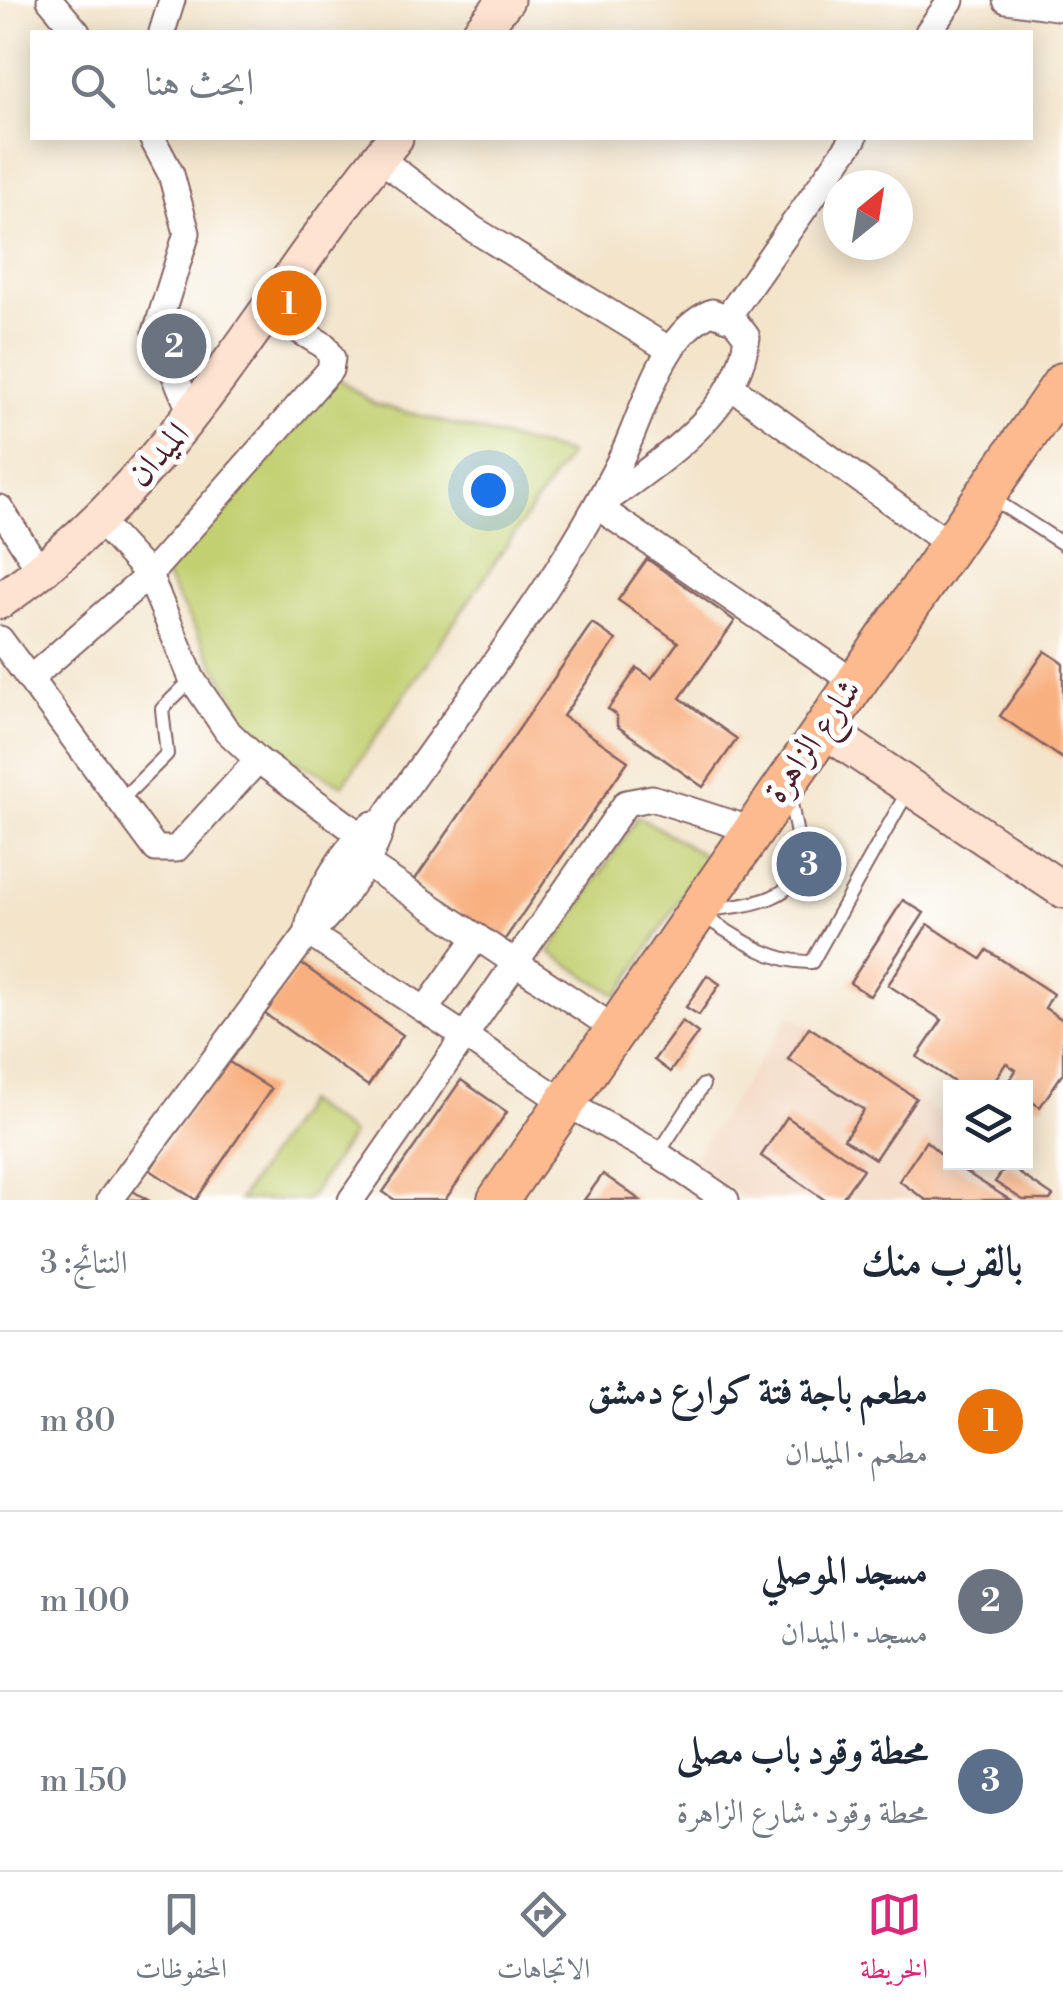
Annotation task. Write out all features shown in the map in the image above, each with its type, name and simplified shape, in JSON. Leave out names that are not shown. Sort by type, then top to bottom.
[{"type":"main road","name":"شارع الزاهرة","points":[[498,1200],[1063,383]]},
{"type":"street","points":[[50,0],[75,30]]},
{"type":"street","points":[[163,30],[172,0]]},
{"type":"street","points":[[482,30],[506,0]]},
{"type":"street","points":[[929,30],[951,0]]},
{"type":"street","points":[[1006,0],[1063,8]]},
{"type":"street","points":[[153,140],[171,174],[187,232],[156,332],[193,417]]},
{"type":"street","points":[[727,318],[853,140]]},
{"type":"street","points":[[387,147],[473,230],[670,350]]},
{"type":"street","name":"الميدان","points":[[0,601],[100,521],[193,417],[387,147]]},
{"type":"street","points":[[30,679],[149,575],[330,370],[332,358],[325,346],[268,311]]},
{"type":"street","points":[[308,932],[314,905],[598,507],[670,350],[694,319],[712,312],[727,318],[748,337],[743,367],[732,388],[677,446],[598,507]]},
{"type":"street","points":[[732,388],[952,546]]},
{"type":"street","points":[[598,507],[854,682]]},
{"type":"street","points":[[0,508],[41,572]]},
{"type":"street","points":[[100,521],[149,575],[192,678],[227,731],[258,760],[380,836],[325,920],[308,932],[110,1200]]},
{"type":"street","points":[[0,639],[148,843],[166,851],[176,849],[258,760]]},
{"type":"street","points":[[822,728],[1063,890]]},
{"type":"street","points":[[351,1200],[513,962],[634,798],[652,798],[752,830]]},
{"type":"street","points":[[364,862],[614,1029]]},
{"type":"street","points":[[308,932],[564,1102],[658,1154],[713,1196]]},
{"type":"street","points":[[425,1010],[477,937]]},
{"type":"lane","points":[[988,496],[1063,544]]},
{"type":"lane","points":[[118,802],[165,759],[168,742],[162,709],[192,678]]},
{"type":"lane","points":[[695,912],[751,904],[781,894],[794,878],[801,862],[787,778]]},
{"type":"lane","points":[[695,912],[756,948],[794,963],[812,962],[909,789]]},
{"type":"lane","points":[[658,1154],[703,1085]]},
{"type":"shaded area","points":[[790,1015],[943,1116],[943,1170],[1022,1170],[1055,1192],[1050,1200],[748,1200],[691,1162]]},
{"type":"green space","points":[[332,374],[374,404],[569,454],[343,785],[258,742],[163,572]]},
{"type":"green space","points":[[638,816],[707,857],[618,996],[549,952]]},
{"type":"green space","points":[[305,1102],[352,1134],[308,1200],[239,1200]]},
{"type":"building","points":[[647,559],[735,621],[680,698],[737,739],[703,787],[617,726],[617,716],[608,709],[637,668],[652,678],[678,642],[618,600]]},
{"type":"building","points":[[592,623],[616,640],[563,716],[628,761],[503,942],[414,881]]},
{"type":"building","points":[[1045,651],[1063,663],[1063,759],[1000,716]]},
{"type":"building","points":[[903,900],[924,913],[870,996],[850,983]]},
{"type":"building","points":[[928,924],[981,959],[987,950],[1053,994],[1045,1008],[1063,1020],[1063,1073],[1040,1107],[1033,1102],[1033,1080],[1010,1080],[1016,1070],[1006,1063],[995,1080],[951,1080],[917,1057],[942,1020],[888,985]]},
{"type":"building","points":[[300,963],[403,1035],[368,1086],[265,1014]]},
{"type":"building","points":[[707,975],[720,984],[699,1015],[686,1007]]},
{"type":"building","points":[[682,1021],[698,1033],[670,1072],[654,1060]]},
{"type":"building","points":[[809,1027],[916,1098],[875,1159],[844,1139],[864,1110],[788,1059]]},
{"type":"building","points":[[223,1058],[271,1089],[196,1200],[150,1170]]},
{"type":"building","points":[[461,1080],[507,1112],[445,1200],[395,1200],[383,1192]]},
{"type":"building","points":[[787,1117],[863,1169],[841,1200],[825,1200],[761,1156]]},
{"type":"building","points":[[926,1141],[943,1156],[943,1170],[963,1170],[1010,1200],[926,1200],[899,1181]]},
{"type":"building","points":[[1003,1170],[1014,1170],[1053,1196],[1050,1200],[1023,1200],[995,1182]]},
{"type":"building","points":[[603,1174],[640,1200],[584,1200]]},
{"type":"building","points":[[131,1190],[148,1200],[125,1200]]},
{"type":"place","name":"مطعم باجة فتة كوارع دمشق","points":[[289,303]]},
{"type":"place","name":"مسجد الموصلي","points":[[174,346]]},
{"type":"place","name":"محطة وقود باب مصلى","points":[[809,864]]}]
